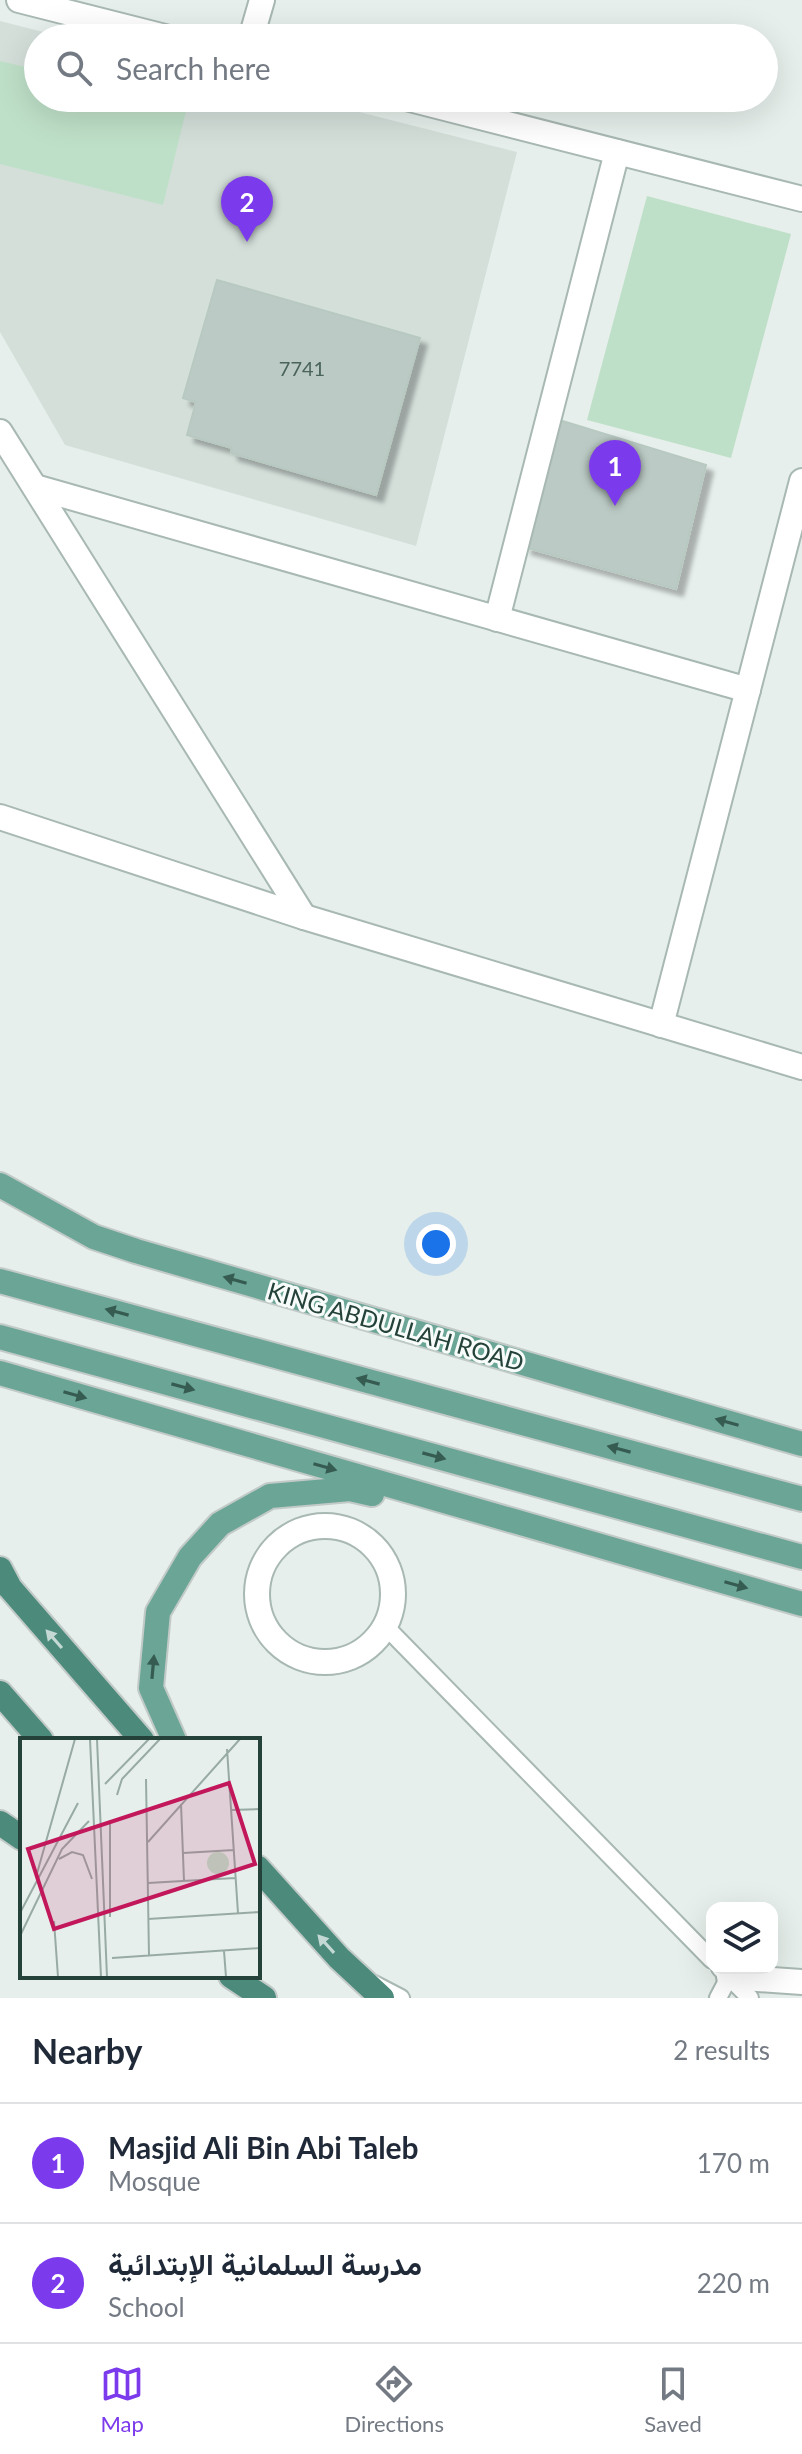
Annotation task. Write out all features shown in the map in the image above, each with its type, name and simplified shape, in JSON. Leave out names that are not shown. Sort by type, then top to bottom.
[{"type":"highway","points":[[0,1569],[10,1588],[140,1738]]},
{"type":"highway","points":[[0,1693],[39,1738]]},
{"type":"highway","points":[[0,1823],[20,1837]]},
{"type":"highway","points":[[260,1870],[382,1998]]},
{"type":"highway","points":[[234,1978],[267,1998]]},
{"type":"highway","points":[[252,1978],[267,1998]]},
{"type":"main road","name":"KING ABDULLAH ROAD","points":[[0,1185],[94,1237],[136,1251],[802,1444]]},
{"type":"main road","points":[[0,1281],[802,1499]]},
{"type":"main road","points":[[0,1337],[802,1557]]},
{"type":"main road","points":[[0,1373],[802,1604]]},
{"type":"main road","points":[[173,1738],[151,1688],[158,1612],[190,1557],[220,1524],[270,1496],[350,1489],[692,1573]]},
{"type":"street","points":[[19,0],[114,24]]},
{"type":"street","points":[[255,24],[262,0]]},
{"type":"street","points":[[461,112],[802,199]]},
{"type":"street","points":[[497,619],[617,152]]},
{"type":"street","points":[[0,432],[304,917]]},
{"type":"street","points":[[661,1025],[802,481]]},
{"type":"street","points":[[35,487],[748,690]]},
{"type":"street","points":[[0,817],[304,917],[802,1067]]},
{"type":"street","points":[[318,1526],[336,1526],[354,1532],[369,1542],[389,1572],[393,1590],[385,1626],[374,1641],[345,1659],[319,1661],[294,1655],[268,1633],[261,1617],[257,1592],[262,1567],[284,1539],[300,1531],[318,1526]]},
{"type":"street","points":[[720,1976],[802,1982]]},
{"type":"lane","points":[[385,1626],[720,1976],[750,1998]]},
{"type":"lane","points":[[356,1974],[401,1998]]},
{"type":"shaded area","points":[[0,21],[24,27],[24,112],[359,112],[517,152],[416,546],[65,445],[0,332]]},
{"type":"green space","points":[[0,61],[24,67],[24,112],[186,112],[163,205],[0,164]]},
{"type":"green space","points":[[647,196],[791,234],[731,458],[587,420]]},
{"type":"building","points":[[217,280],[420,338],[376,495],[231,453],[232,448],[187,435],[196,402],[183,398]]},
{"type":"building","points":[[556,419],[706,465],[676,589],[524,547]]},
{"type":"place","name":"مدرسة السلمانية الإبتدائية","points":[[247,242]]},
{"type":"place","name":"Masjid Ali Bin Abi Taleb","points":[[615,506]]}]
